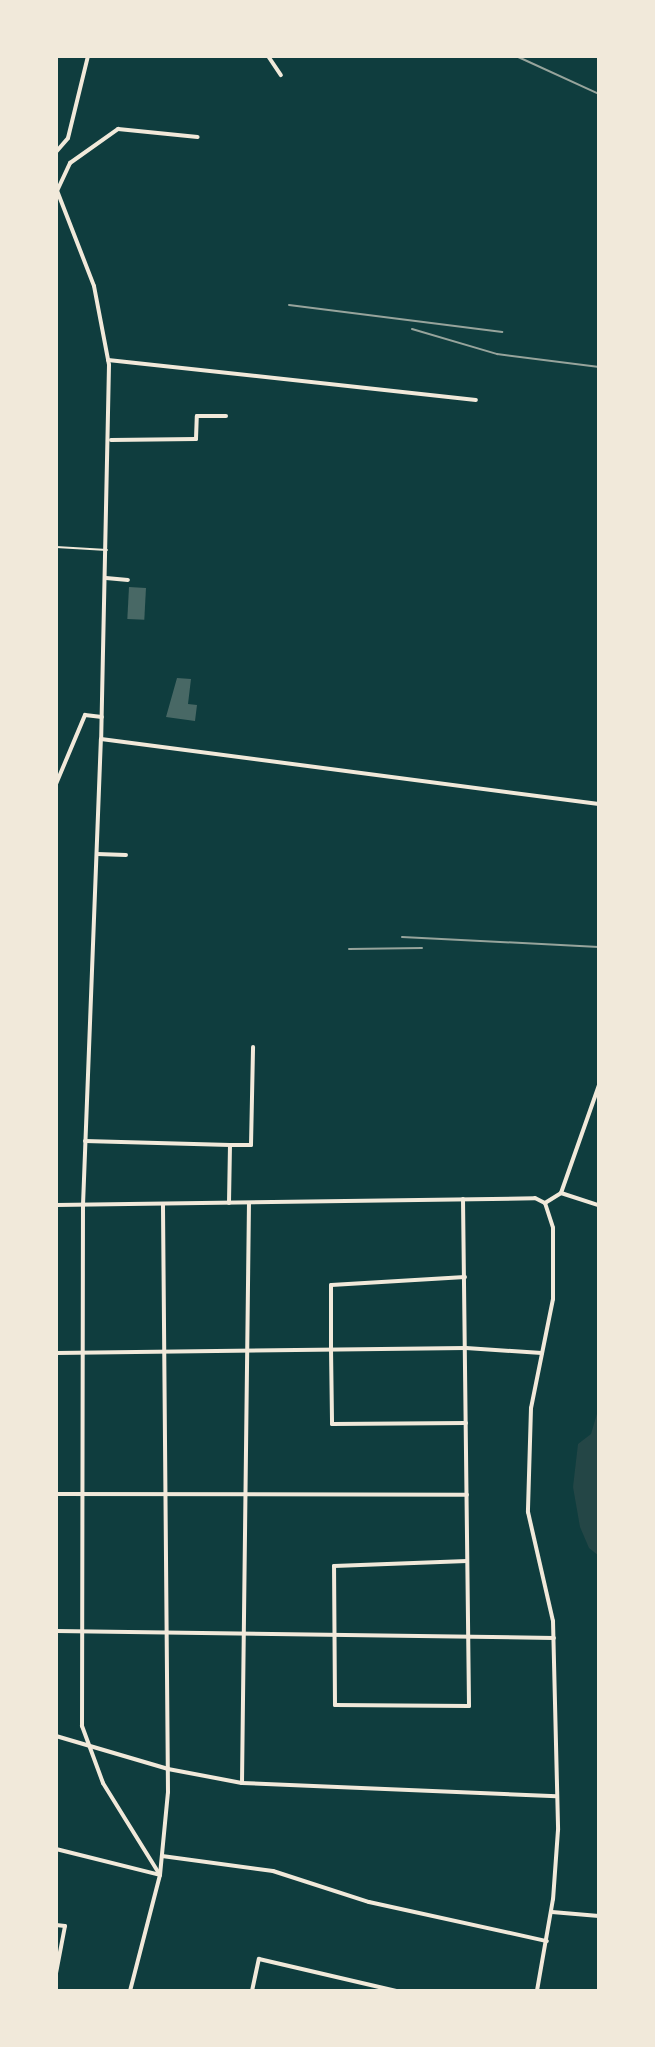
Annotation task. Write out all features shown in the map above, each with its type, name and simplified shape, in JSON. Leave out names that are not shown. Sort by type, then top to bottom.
[{"type":"street","points":[[56,152],[68,138],[88,56]]},
{"type":"street","points":[[268,56],[281,75]]},
{"type":"street","points":[[160,1875],[103,1783],[87,1745],[82,1632],[80,1353],[110,440],[108,360],[94,286],[56,190],[70,163],[118,129],[198,137]]},
{"type":"street","points":[[108,360],[476,400]]},
{"type":"street","points":[[110,440],[196,439],[197,416],[226,416]]},
{"type":"street","points":[[106,578],[128,580]]},
{"type":"street","points":[[56,784],[85,715],[102,717]]},
{"type":"street","points":[[101,739],[599,804]]},
{"type":"street","points":[[97,854],[126,855]]},
{"type":"street","points":[[85,1141],[251,1145],[253,1047]]},
{"type":"street","points":[[545,1203],[561,1193],[584,1140],[599,1085]]},
{"type":"street","points":[[229,1203],[230,1145]]},
{"type":"street","points":[[561,1193],[599,1205]]},
{"type":"street","points":[[56,1205],[535,1198],[545,1203],[553,1228],[553,1299],[531,1408],[528,1512],[554,1638],[557,1796],[552,1912],[537,1991]]},
{"type":"street","points":[[463,1199],[469,1706],[335,1705],[332,1636],[334,1566],[467,1561]]},
{"type":"street","points":[[242,1783],[247,1635],[245,1492],[249,1203]]},
{"type":"street","points":[[130,1991],[160,1875],[168,1769],[163,1204]]},
{"type":"street","points":[[465,1277],[331,1285],[331,1349],[332,1424],[466,1423]]},
{"type":"street","points":[[56,1353],[165,1349],[466,1348],[542,1353]]},
{"type":"street","points":[[56,1494],[166,1491],[467,1495]]},
{"type":"street","points":[[56,1631],[167,1635],[554,1638]]},
{"type":"street","points":[[56,1736],[168,1769],[242,1783],[557,1796]]},
{"type":"street","points":[[56,1849],[160,1875]]},
{"type":"street","points":[[162,1856],[273,1871],[369,1902],[547,1941]]},
{"type":"street","points":[[552,1912],[599,1916]]},
{"type":"street","points":[[56,1925],[65,1926],[56,1973]]},
{"type":"street","points":[[252,1991],[259,1959],[396,1991]]},
{"type":"lane","points":[[56,547],[107,550]]},
{"type":"shaded area","points":[[599,1407],[599,1556],[589,1548],[580,1527],[573,1487],[578,1444],[591,1434]]},
{"type":"building","points":[[129,587],[146,588],[144,620],[127,619]]},
{"type":"building","points":[[177,678],[191,679],[188,704],[197,705],[195,721],[166,717]]},
{"type":"railway","points":[[516,56],[599,94]]},
{"type":"railway","points":[[289,305],[502,332]]},
{"type":"railway","points":[[412,329],[497,354],[599,367]]},
{"type":"railway","points":[[402,937],[599,947]]},
{"type":"railway","points":[[349,949],[422,948]]}]
